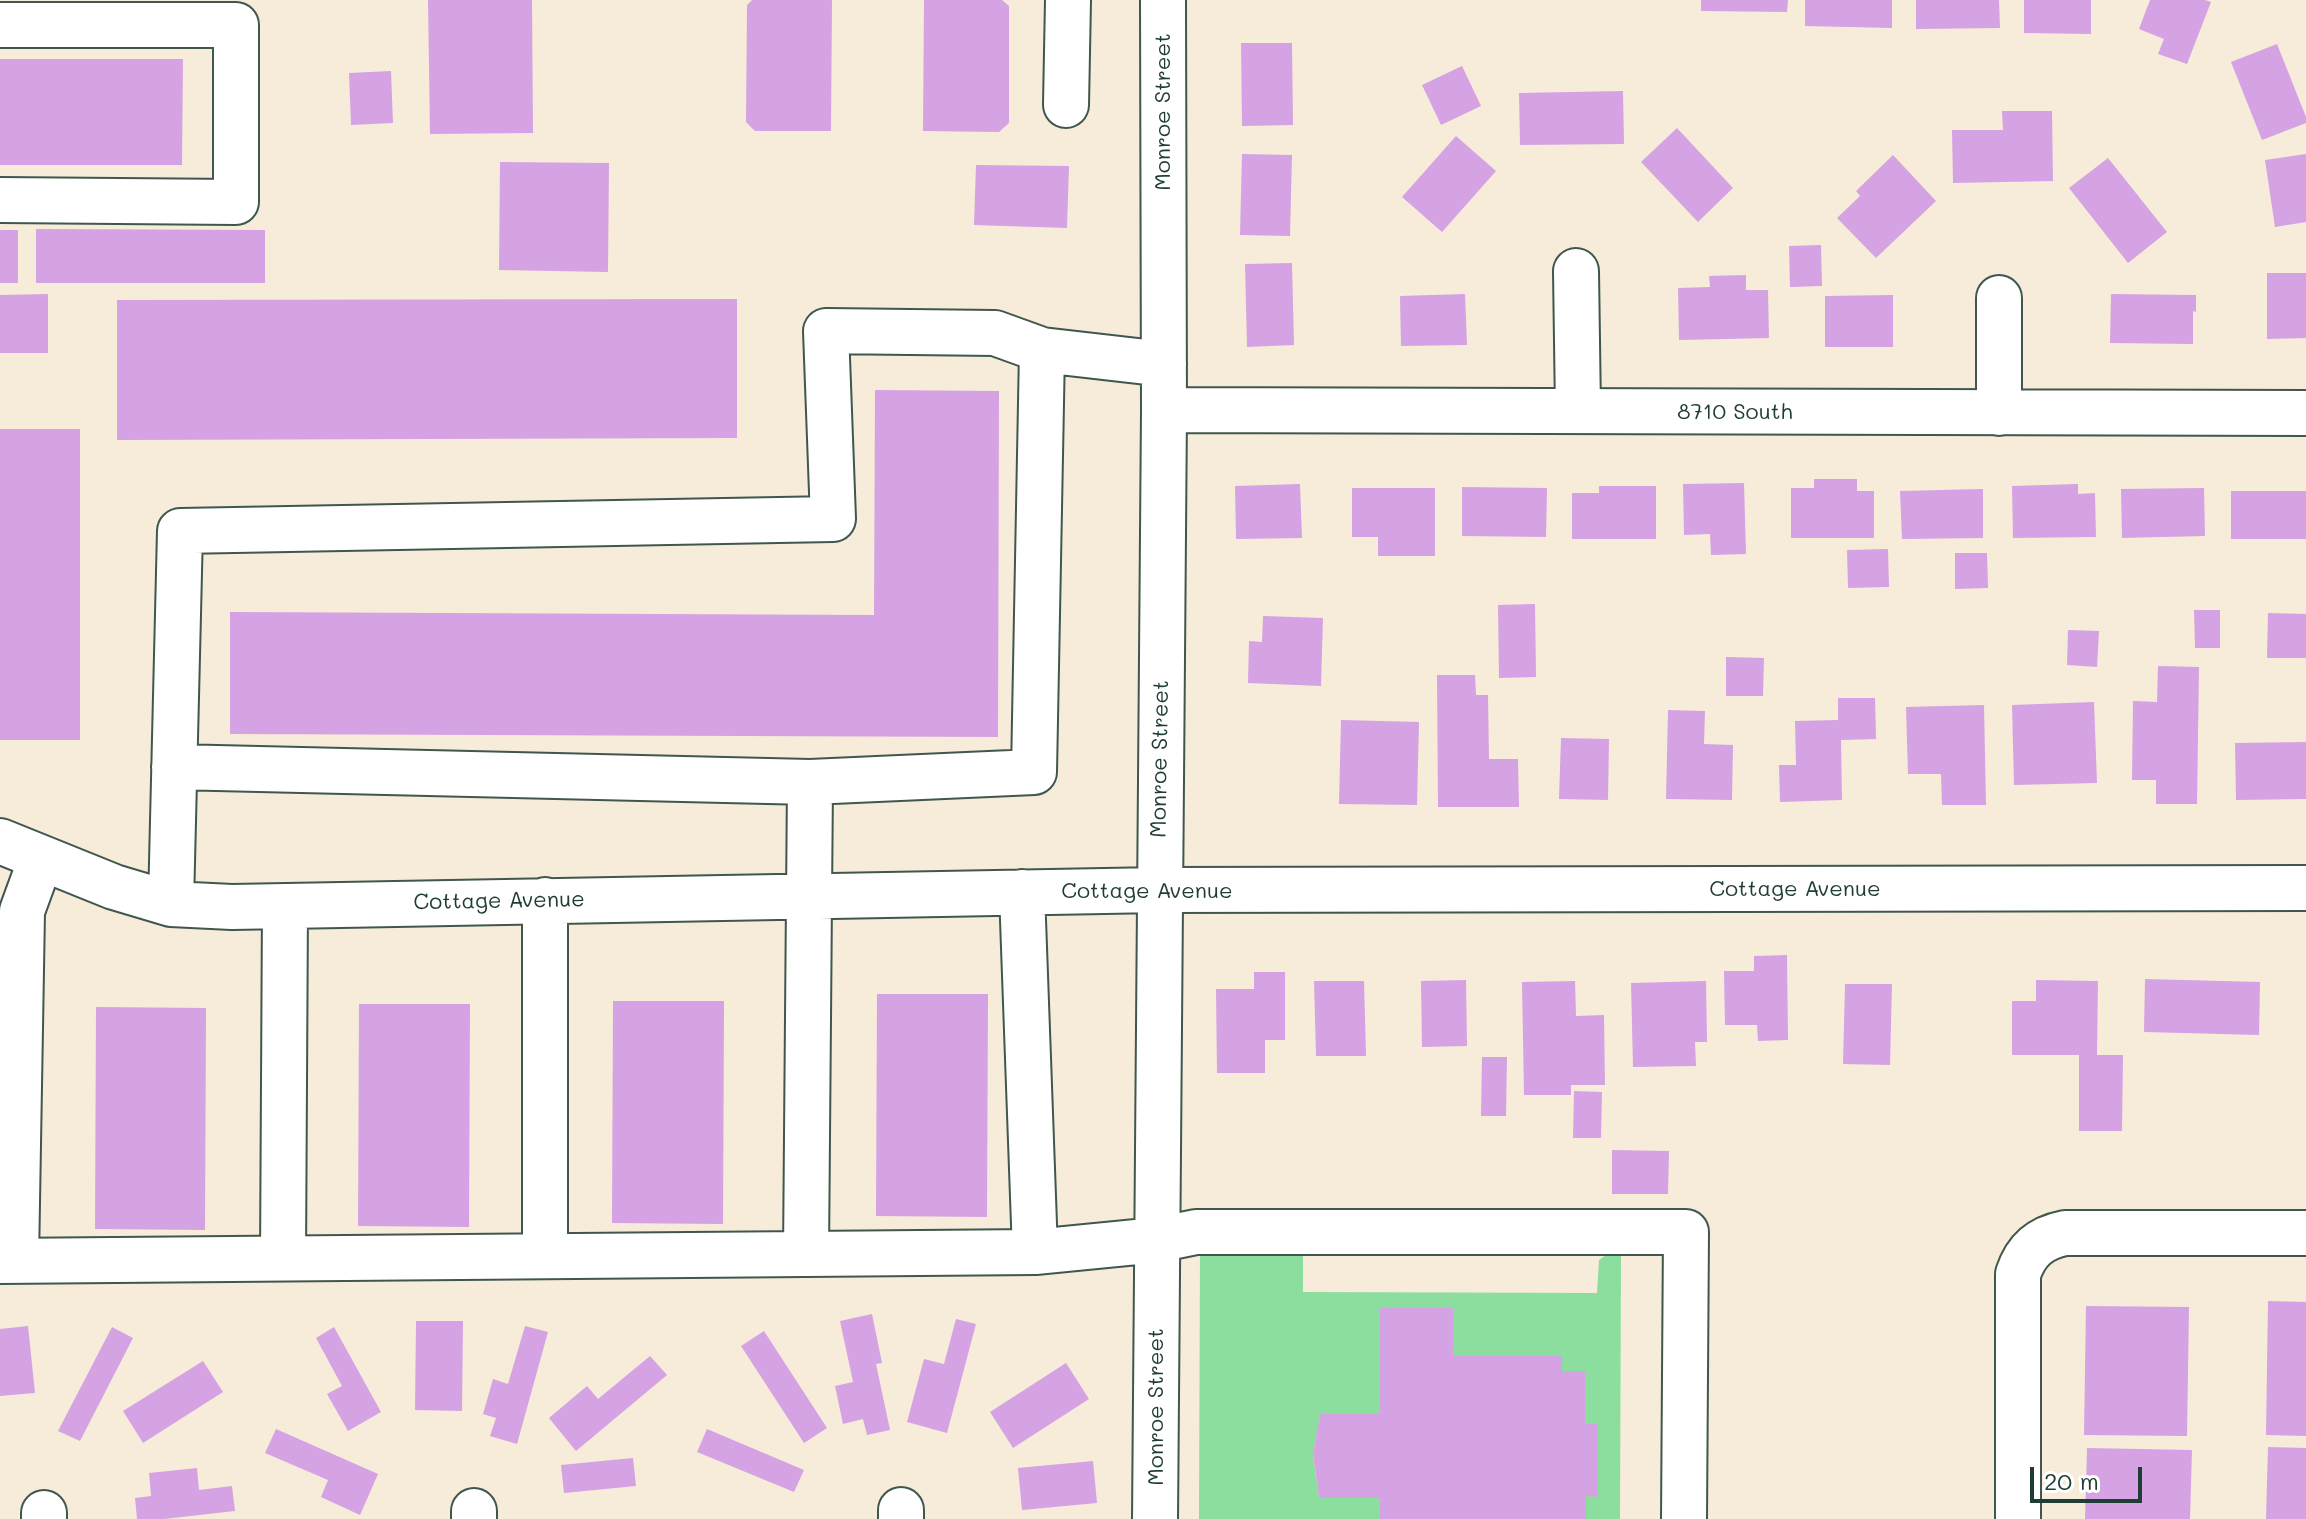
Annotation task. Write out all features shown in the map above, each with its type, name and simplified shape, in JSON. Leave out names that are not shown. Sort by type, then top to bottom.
[{"type":"street","points":[[1066,105],[1068,0]]},
{"type":"street","name":"Monroe Street","points":[[1155,1519],[1164,410],[1163,0]]},
{"type":"street","points":[[0,25],[236,25],[236,202],[0,200]]},
{"type":"street","points":[[1576,271],[1578,411]]},
{"type":"street","points":[[1999,298],[1999,413]]},
{"type":"street","points":[[171,904],[180,531],[833,519],[826,331],[995,333],[1042,350],[1164,364]]},
{"type":"street","points":[[174,767],[810,782],[1034,772],[1042,350]]},
{"type":"street","name":"8710 South","points":[[1164,410],[2306,413]]},
{"type":"street","points":[[806,1254],[810,782]]},
{"type":"street","name":"Cottage Avenue","points":[[0,841],[114,887],[171,904],[232,907],[1159,890],[2306,888]]},
{"type":"street","points":[[41,859],[22,911],[8,1260],[1035,1252],[1157,1240],[1196,1232],[1686,1232],[1684,1519]]},
{"type":"street","points":[[1022,892],[1035,1252]]},
{"type":"street","points":[[545,900],[545,1255]]},
{"type":"street","points":[[283,1258],[285,906]]},
{"type":"street","points":[[2018,1519],[2018,1274],[2030,1250],[2052,1235],[2065,1233],[2306,1233]]},
{"type":"green space","points":[[1610,1252],[1621,1253],[1620,1519],[1586,1519],[1586,1496],[1598,1496],[1585,1424],[1584,1371],[1562,1371],[1561,1356],[1453,1356],[1380,1414],[1320,1415],[1313,1455],[1319,1497],[1380,1498],[1380,1519],[1199,1519],[1200,1255],[1303,1255],[1303,1292],[1597,1293],[1599,1260]]},
{"type":"building","points":[[428,0],[532,0],[533,133],[430,134]]},
{"type":"building","points":[[752,0],[832,0],[831,131],[755,131],[746,122],[747,5]]},
{"type":"building","points":[[924,0],[1002,0],[1009,6],[1009,123],[999,132],[923,131]]},
{"type":"building","points":[[1701,0],[1788,0],[1787,12],[1701,11]]},
{"type":"building","points":[[1805,0],[1892,0],[1892,28],[1805,26]]},
{"type":"building","points":[[1916,0],[1999,0],[2000,28],[1916,29]]},
{"type":"building","points":[[2024,0],[2091,0],[2091,34],[2024,33]]},
{"type":"building","points":[[2150,0],[2211,2],[2187,64],[2158,54],[2164,39],[2139,29]]},
{"type":"building","points":[[1241,43],[1292,43],[1293,125],[1242,126]]},
{"type":"building","points":[[2277,44],[2306,123],[2262,140],[2231,62]]},
{"type":"building","points":[[0,59],[183,59],[182,165],[0,165]]},
{"type":"building","points":[[1462,66],[1481,106],[1441,125],[1422,85]]},
{"type":"building","points":[[391,71],[393,123],[351,125],[349,73]]},
{"type":"building","points":[[1623,91],[1624,144],[1520,145],[1519,93]]},
{"type":"building","points":[[2002,111],[2052,111],[2053,181],[1953,183],[1952,130],[2003,130]]},
{"type":"building","points":[[1677,128],[1733,188],[1698,222],[1641,162]]},
{"type":"building","points":[[1456,136],[1496,171],[1442,232],[1402,197]]},
{"type":"building","points":[[1242,154],[1292,155],[1290,236],[1240,235]]},
{"type":"building","points":[[2306,154],[2306,222],[2275,227],[2265,160]]},
{"type":"building","points":[[1893,155],[1936,201],[1876,258],[1837,218],[1860,196],[1856,191]]},
{"type":"building","points":[[2108,158],[2167,232],[2128,263],[2069,188]]},
{"type":"building","points":[[500,162],[609,163],[608,272],[499,270]]},
{"type":"building","points":[[976,165],[1069,166],[1067,228],[974,225]]},
{"type":"building","points":[[36,229],[265,230],[265,283],[36,283]]},
{"type":"building","points":[[0,230],[18,230],[18,283],[0,283]]},
{"type":"building","points":[[1821,245],[1822,286],[1790,287],[1789,246]]},
{"type":"building","points":[[1292,263],[1294,345],[1247,347],[1245,264]]},
{"type":"building","points":[[2267,273],[2306,273],[2306,338],[2267,339]]},
{"type":"building","points":[[1746,275],[1746,290],[1768,290],[1769,338],[1679,340],[1678,288],[1710,287],[1709,276]]},
{"type":"building","points":[[48,294],[48,353],[0,353],[0,295]]},
{"type":"building","points":[[1465,294],[1467,345],[1401,346],[1400,296]]},
{"type":"building","points":[[2111,294],[2196,295],[2193,344],[2110,343]]},
{"type":"building","points":[[1893,295],[1893,347],[1825,347],[1825,296]]},
{"type":"building","points":[[737,299],[737,438],[117,440],[117,300]]},
{"type":"building","points":[[875,390],[999,391],[998,737],[230,734],[230,612],[874,615]]},
{"type":"building","points":[[0,429],[80,429],[80,740],[0,740]]},
{"type":"building","points":[[1814,479],[1857,479],[1857,491],[1874,491],[1874,538],[1791,538],[1791,488],[1814,488]]},
{"type":"building","points":[[1744,483],[1746,554],[1711,555],[1710,534],[1684,535],[1683,484]]},
{"type":"building","points":[[1300,484],[1302,538],[1236,539],[1235,486]]},
{"type":"building","points":[[2078,484],[2078,494],[2095,493],[2096,537],[2013,538],[2012,486]]},
{"type":"building","points":[[1599,486],[1656,486],[1656,539],[1572,539],[1572,493],[1599,493]]},
{"type":"building","points":[[1462,487],[1547,488],[1546,537],[1462,536]]},
{"type":"building","points":[[1352,488],[1435,488],[1435,556],[1378,556],[1378,537],[1352,537]]},
{"type":"building","points":[[2204,488],[2205,536],[2122,538],[2121,489]]},
{"type":"building","points":[[1983,489],[1983,538],[1902,539],[1900,491]]},
{"type":"building","points":[[2231,491],[2306,491],[2306,539],[2231,539]]},
{"type":"building","points":[[1888,549],[1889,587],[1848,588],[1847,550]]},
{"type":"building","points":[[1955,553],[1987,553],[1988,588],[1955,589]]},
{"type":"building","points":[[1535,604],[1536,677],[1499,678],[1498,605]]},
{"type":"building","points":[[2194,610],[2220,610],[2220,648],[2195,648]]},
{"type":"building","points":[[2268,613],[2306,614],[2306,658],[2267,658]]},
{"type":"building","points":[[1263,616],[1323,618],[1321,686],[1248,683],[1249,641],[1262,642]]},
{"type":"building","points":[[2068,630],[2099,631],[2097,667],[2067,665]]},
{"type":"building","points":[[1726,657],[1764,658],[1763,696],[1726,696]]},
{"type":"building","points":[[2158,666],[2199,667],[2197,804],[2156,804],[2156,780],[2132,780],[2133,701],[2157,702]]},
{"type":"building","points":[[1437,675],[1475,675],[1476,695],[1488,695],[1489,759],[1518,759],[1519,807],[1438,807]]},
{"type":"building","points":[[1838,698],[1875,698],[1876,739],[1841,740],[1842,800],[1780,802],[1779,765],[1796,765],[1795,721],[1838,720]]},
{"type":"building","points":[[2094,702],[2097,783],[2014,785],[2012,705]]},
{"type":"building","points":[[1984,705],[1986,805],[1942,805],[1941,774],[1908,774],[1906,707]]},
{"type":"building","points":[[1668,710],[1705,711],[1704,744],[1733,745],[1732,800],[1666,799]]},
{"type":"building","points":[[1341,720],[1419,722],[1417,805],[1339,804]]},
{"type":"building","points":[[1561,738],[1609,739],[1608,800],[1559,799]]},
{"type":"building","points":[[2306,742],[2306,799],[2236,800],[2235,743]]},
{"type":"building","points":[[1787,955],[1788,1040],[1758,1041],[1757,1025],[1725,1025],[1724,971],[1754,971],[1754,956]]},
{"type":"building","points":[[1254,972],[1285,972],[1285,1040],[1265,1040],[1265,1073],[1217,1073],[1216,989],[1254,989]]},
{"type":"building","points":[[2145,979],[2260,982],[2259,1035],[2144,1032]]},
{"type":"building","points":[[1466,980],[1467,1046],[1422,1047],[1421,981]]},
{"type":"building","points":[[2036,980],[2098,981],[2097,1055],[2123,1055],[2122,1131],[2079,1131],[2079,1055],[2012,1055],[2012,1001],[2036,1001]]},
{"type":"building","points":[[1314,981],[1364,981],[1366,1056],[1316,1056]]},
{"type":"building","points":[[1575,981],[1576,1016],[1604,1015],[1605,1085],[1571,1085],[1571,1095],[1524,1095],[1522,982]]},
{"type":"building","points":[[1706,981],[1707,1042],[1695,1042],[1696,1066],[1633,1067],[1631,983]]},
{"type":"building","points":[[1845,984],[1892,984],[1890,1065],[1843,1064]]},
{"type":"building","points":[[877,994],[988,994],[987,1217],[876,1216]]},
{"type":"building","points":[[613,1001],[724,1001],[723,1224],[612,1223]]},
{"type":"building","points":[[359,1004],[470,1004],[469,1227],[358,1226]]},
{"type":"building","points":[[96,1007],[206,1008],[205,1230],[95,1229]]},
{"type":"building","points":[[1482,1057],[1507,1057],[1506,1116],[1481,1116]]},
{"type":"building","points":[[1574,1091],[1602,1092],[1601,1138],[1573,1138]]},
{"type":"building","points":[[1612,1150],[1669,1151],[1668,1194],[1612,1194]]},
{"type":"building","points":[[2268,1301],[2306,1302],[2306,1436],[2266,1435]]},
{"type":"building","points":[[2086,1306],[2189,1307],[2187,1436],[2084,1435]]},
{"type":"building","points":[[1380,1308],[1453,1308],[1453,1356],[1562,1356],[1562,1371],[1585,1371],[1585,1424],[1598,1424],[1598,1497],[1586,1496],[1586,1519],[1380,1519],[1380,1498],[1319,1498],[1313,1454],[1320,1414],[1380,1414]]},
{"type":"building","points":[[872,1314],[882,1363],[876,1364],[890,1430],[867,1435],[863,1419],[843,1424],[835,1386],[853,1382],[840,1321]]},
{"type":"building","points":[[956,1319],[976,1324],[947,1433],[907,1422],[924,1359],[944,1364]]},
{"type":"building","points":[[416,1321],[463,1321],[462,1411],[415,1410]]},
{"type":"building","points":[[28,1326],[35,1393],[0,1396],[0,1329]]},
{"type":"building","points":[[525,1326],[548,1332],[517,1444],[490,1436],[496,1418],[483,1414],[493,1379],[508,1384]]},
{"type":"building","points":[[112,1327],[133,1338],[80,1441],[58,1431]]},
{"type":"building","points":[[334,1327],[381,1412],[348,1431],[327,1394],[342,1386],[316,1338]]},
{"type":"building","points":[[764,1331],[827,1428],[804,1443],[741,1346]]},
{"type":"building","points":[[650,1356],[667,1375],[576,1451],[549,1418],[587,1386],[598,1399]]},
{"type":"building","points":[[203,1361],[223,1392],[143,1443],[123,1411]]},
{"type":"building","points":[[1066,1363],[1089,1399],[1013,1448],[990,1412]]},
{"type":"building","points":[[276,1429],[378,1474],[360,1515],[321,1497],[328,1480],[265,1453]]},
{"type":"building","points":[[707,1429],[804,1470],[794,1492],[697,1452]]},
{"type":"building","points":[[2268,1447],[2306,1448],[2306,1519],[2266,1519]]},
{"type":"building","points":[[2087,1448],[2192,1450],[2190,1519],[2085,1519]]},
{"type":"building","points":[[633,1458],[636,1486],[564,1493],[561,1465]]},
{"type":"building","points":[[1093,1461],[1097,1503],[1022,1510],[1018,1468]]},
{"type":"building","points":[[197,1468],[199,1490],[232,1486],[235,1511],[137,1519],[135,1498],[151,1496],[149,1473]]}]
